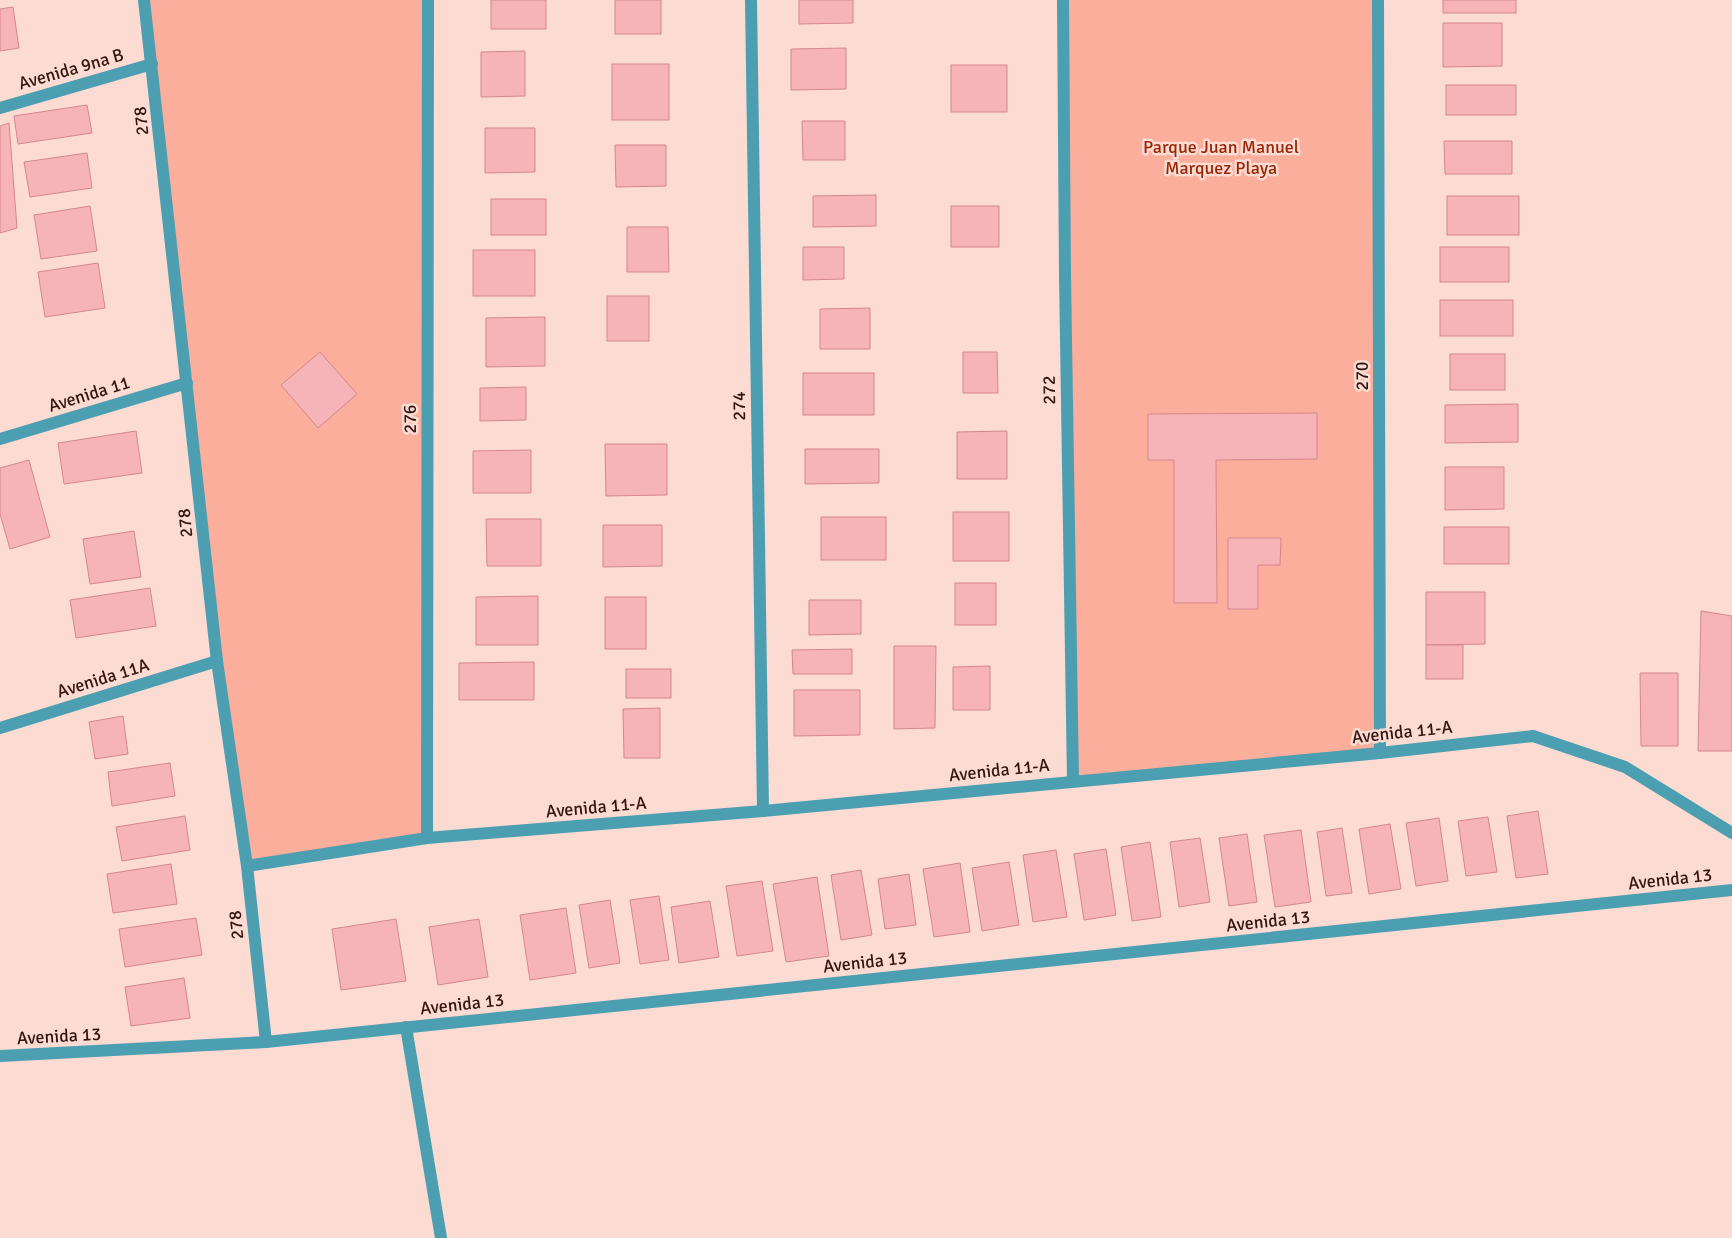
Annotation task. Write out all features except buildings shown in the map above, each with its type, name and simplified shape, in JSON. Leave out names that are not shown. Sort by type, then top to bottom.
[{"type":"street","name":"278","points":[[144,0],[217,661],[247,866],[266,1042]]},
{"type":"street","name":"276","points":[[427,838],[428,0]]},
{"type":"street","name":"274","points":[[751,0],[763,811]]},
{"type":"street","name":"272","points":[[1064,0],[1064,276],[1073,780]]},
{"type":"street","name":"270","points":[[1378,0],[1380,753]]},
{"type":"street","name":"Avenida 9na B","points":[[0,108],[152,64]]},
{"type":"street","name":"Avenida 11","points":[[0,439],[187,383]]},
{"type":"street","name":"Avenida 11A","points":[[0,728],[217,661]]},
{"type":"street","name":"Avenida 11-A","points":[[247,866],[427,838],[763,811],[1073,780],[1380,753],[1533,736],[1625,767],[1732,833]]},
{"type":"street","name":"Avenida 13","points":[[0,1056],[266,1042],[1732,890]]},
{"type":"street","points":[[406,1027],[441,1238]]},
{"type":"green space","points":[[144,0],[428,0],[427,838],[247,866]]},
{"type":"green space","name":"Parque Juan Manuel Marquez Playa","points":[[1063,0],[1378,0],[1380,753],[1073,780]]}]
